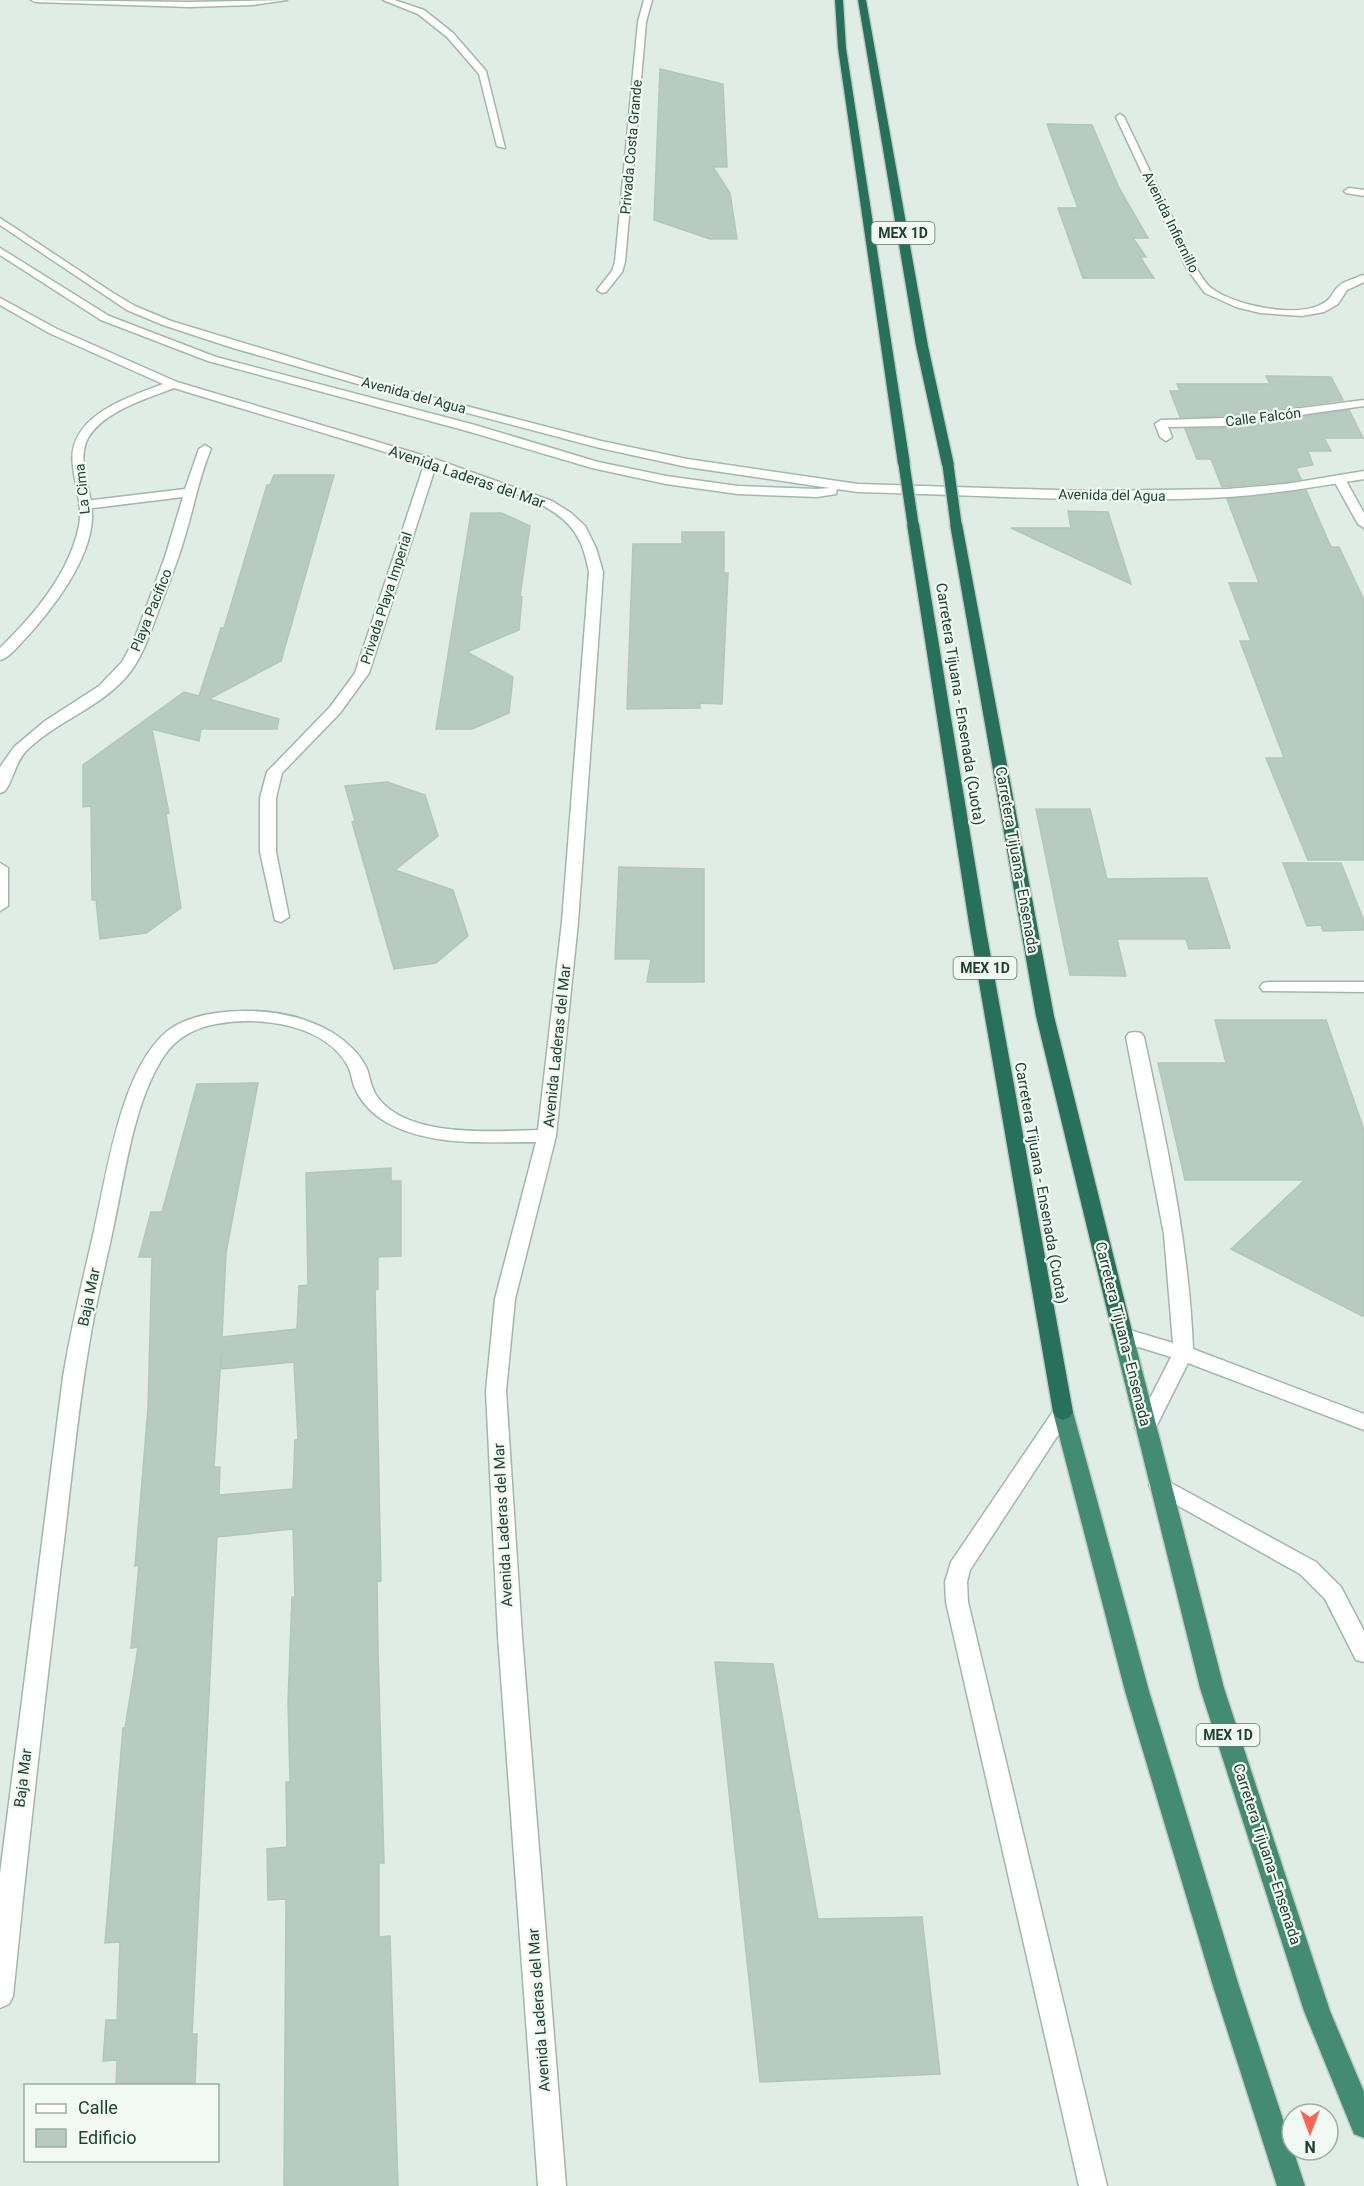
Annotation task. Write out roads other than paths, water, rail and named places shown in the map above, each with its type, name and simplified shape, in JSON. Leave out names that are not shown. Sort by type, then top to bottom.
[{"type":"highway","name":"Carretera Tijuana - Ensenada (Cuota)","points":[[839,0],[842,48],[913,524],[978,930],[1063,1412]]},
{"type":"highway","name":"Carretera Tijuana–Ensenada","points":[[862,0],[922,346],[948,465],[956,524],[1044,1016],[1212,1688],[1317,2011],[1364,2125]]},
{"type":"highway","name":"MEX 1D","points":[[1063,1412],[1137,1691],[1226,1986],[1291,2186]]},
{"type":"street","points":[[35,0],[220,5],[283,0]]},
{"type":"street","points":[[387,0],[421,12],[450,35],[483,73],[502,146]]},
{"type":"street","name":"Privada Costa Grande","points":[[602,290],[616,272],[620,262],[642,22],[648,0]]},
{"type":"street","name":"Avenida Infiernillo","points":[[1120,117],[1171,227],[1201,282],[1209,291],[1250,307],[1302,314],[1319,311],[1333,305],[1341,297],[1343,288],[1364,278]]},
{"type":"street","points":[[1348,191],[1364,193]]},
{"type":"street","name":"Avenida del Agua","points":[[4,226],[131,308],[237,346],[362,382],[638,453],[726,470],[858,488],[1164,496],[1239,492],[1364,475]]},
{"type":"street","name":"Avenida del Agua","points":[[0,251],[105,318],[184,349],[270,375],[471,428],[596,465],[666,480],[738,490],[817,494],[858,488]]},
{"type":"street","name":"Avenida Laderas del Mar","points":[[0,301],[53,331],[173,384],[431,462],[548,504],[567,516],[580,530],[590,548],[596,572],[570,922],[547,1137],[505,1299],[496,1391],[510,1635],[552,2186]]},
{"type":"street","name":"La Cima","points":[[0,656],[27,630],[55,593],[73,560],[85,525],[79,445],[88,432],[105,416],[127,402],[173,384]]},
{"type":"street","name":"Calle Falcón","points":[[1166,437],[1161,424],[1223,422],[1364,403]]},
{"type":"street","name":"Playa Pacífico","points":[[0,788],[3,772],[35,734],[98,693],[121,675],[134,654],[168,567],[194,474],[205,449]]},
{"type":"street","name":"Privada Playa Imperial","points":[[281,917],[268,852],[268,798],[275,772],[334,710],[362,673],[431,462]]},
{"type":"street","points":[[1340,479],[1364,524]]},
{"type":"street","points":[[85,505],[190,492]]},
{"type":"street","points":[[0,868],[0,906]]},
{"type":"street","points":[[1269,987],[1364,987]]},
{"type":"street","name":"Baja Mar","points":[[0,1996],[21,1786],[78,1348],[111,1194],[134,1102],[153,1061],[169,1038],[195,1023],[225,1017],[260,1017],[296,1023],[322,1033],[339,1046],[356,1065],[363,1088],[377,1108],[401,1123],[460,1135],[547,1137]]},
{"type":"street","points":[[1135,1037],[1168,1198],[1183,1320],[1183,1353],[1146,1428]]},
{"type":"street","points":[[1123,1335],[1183,1353],[1364,1422]]},
{"type":"street","points":[[1063,1412],[959,1568],[956,1582],[957,1602],[1093,2186]]},
{"type":"street","points":[[1160,1485],[1308,1568],[1334,1593],[1364,1653]]}]
